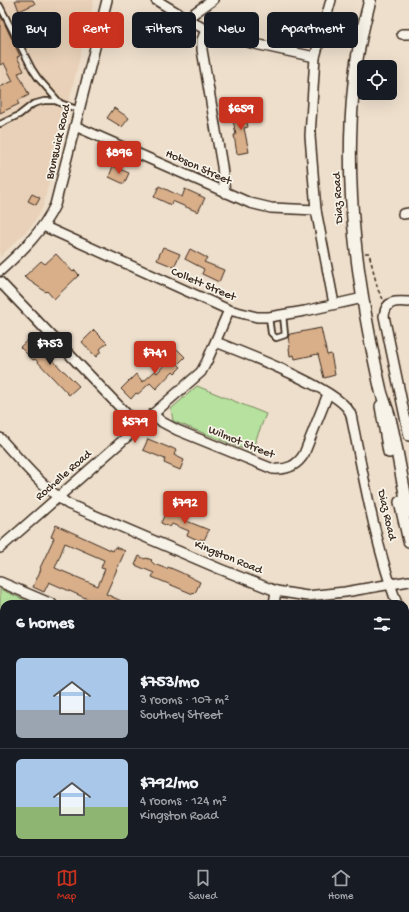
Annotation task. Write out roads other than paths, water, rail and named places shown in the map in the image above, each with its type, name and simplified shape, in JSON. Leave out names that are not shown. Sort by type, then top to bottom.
[{"type":"street","name":"Brunswick Road","points":[[0,271],[35,237],[55,205],[59,195],[107,0]]},
{"type":"street","points":[[156,0],[177,12]]},
{"type":"street","points":[[195,12],[212,0]]},
{"type":"street","name":"Diaz Road","points":[[331,0],[315,57],[310,136],[316,210],[334,304]]},
{"type":"street","name":"Diaz Road","points":[[370,0],[357,60],[351,112],[350,182],[356,250],[363,298],[382,393],[391,423],[409,512]]},
{"type":"street","points":[[204,35],[202,40],[202,50],[222,166],[225,193]]},
{"type":"street","points":[[259,45],[315,57]]},
{"type":"street","name":"Hobson Street","points":[[75,126],[225,193],[260,206],[295,210],[316,210]]},
{"type":"street","name":"Collett Street","points":[[43,226],[229,310],[249,316],[269,317],[283,315],[363,298]]},
{"type":"street","points":[[0,282],[140,427]]},
{"type":"street","points":[[409,302],[394,302],[388,305],[385,309],[384,316],[409,436]]},
{"type":"street","name":"Rochelle Road","points":[[0,548],[201,372],[208,361],[229,310]]},
{"type":"street","points":[[216,342],[283,369],[328,394]]},
{"type":"street","name":"Diaz Road","points":[[382,393],[382,420],[409,541]]},
{"type":"street","name":"Diaz Road","points":[[328,394],[346,406],[350,412],[373,523],[396,600]]},
{"type":"street","name":"Wilmot Street","points":[[153,414],[162,422],[177,430],[273,469],[281,470],[294,466],[300,461],[328,394]]},
{"type":"street","name":"Kingston Road","points":[[2,443],[58,498],[68,504],[220,569],[276,591],[307,596],[345,592],[409,581]]},
{"type":"street","points":[[0,582],[43,600]]},
{"type":"street","points":[[275,600],[276,591]]},
{"type":"lane","points":[[0,6],[32,69],[60,103]]},
{"type":"lane","points":[[0,124],[19,115],[33,104],[50,100],[79,110]]},
{"type":"lane","points":[[269,317],[271,333],[276,338],[285,335],[283,315]]}]
